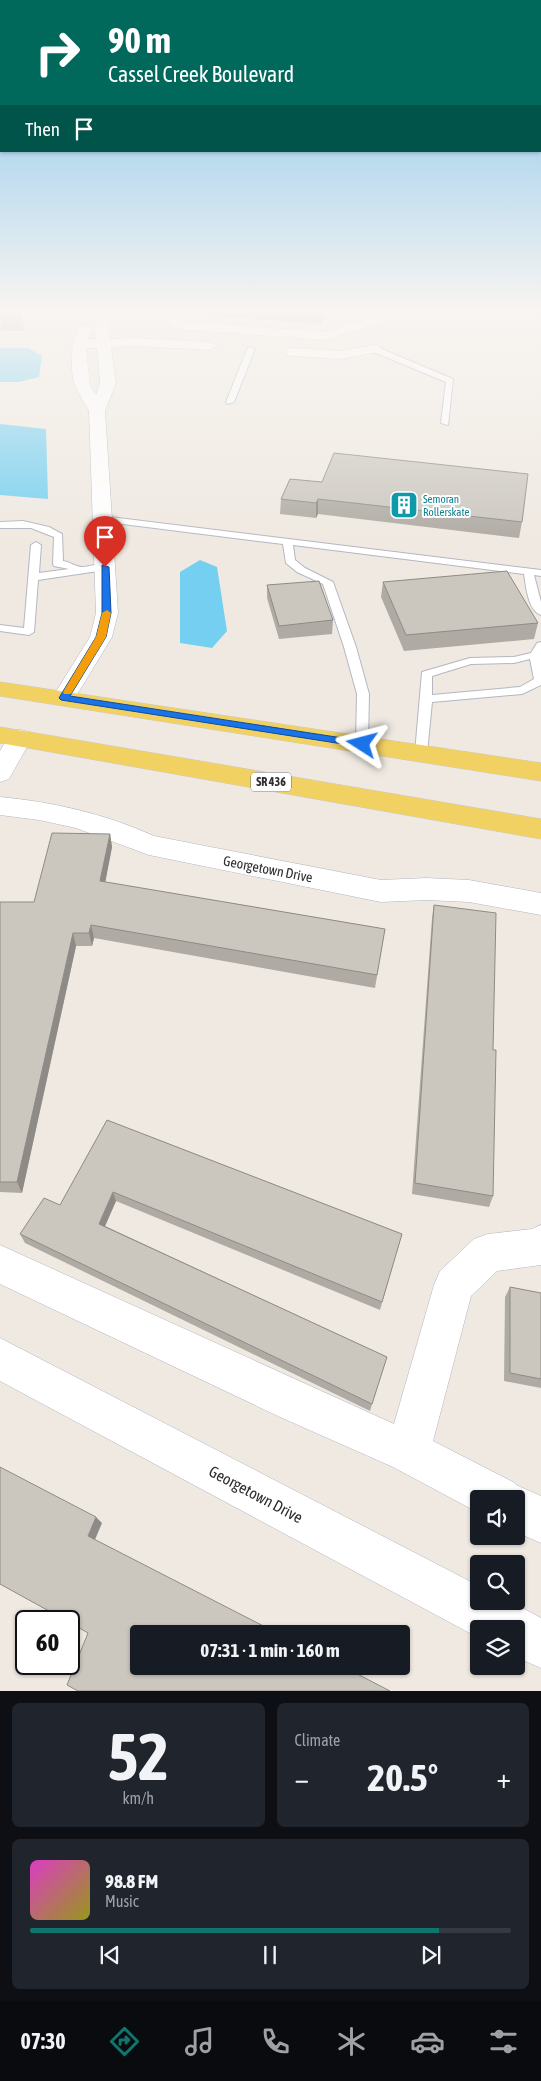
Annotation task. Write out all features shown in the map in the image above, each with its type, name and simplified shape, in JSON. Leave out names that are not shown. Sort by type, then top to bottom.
[{"type":"main road","points":[[0,689],[541,772]]},
{"type":"main road","name":"SR 436","points":[[10,737],[541,829]]},
{"type":"street","points":[[83,387],[97,411]]},
{"type":"street","points":[[64,698],[101,637],[107,613],[97,411],[106,387]]},
{"type":"street","points":[[0,773],[10,737]]},
{"type":"street","name":"Georgetown Drive","points":[[0,806],[35,809],[85,820],[118,830],[149,845],[381,891],[426,889],[469,891],[541,904]]},
{"type":"street","points":[[408,1452],[454,1285],[488,1253],[539,1247],[541,1244]]},
{"type":"street","points":[[0,1264],[286,1398],[408,1452],[482,1490]]},
{"type":"street","name":"Georgetown Drive","points":[[0,1358],[495,1620]]},
{"type":"street","points":[[525,1512],[541,1520]]},
{"type":"street","points":[[525,1636],[541,1644]]},
{"type":"lane","points":[[230,402],[238,387]]},
{"type":"lane","points":[[445,423],[449,387]]},
{"type":"lane","points":[[102,519],[541,573]]},
{"type":"lane","points":[[0,525],[26,524],[59,536],[58,564],[69,565],[77,570]]},
{"type":"lane","points":[[0,531],[44,529]]},
{"type":"lane","points":[[288,542],[290,561],[301,570],[328,582],[350,647],[363,694],[362,744]]},
{"type":"lane","points":[[0,628],[29,632],[36,545]]},
{"type":"lane","points":[[34,577],[70,574],[77,570],[105,567]]},
{"type":"lane","points":[[528,572],[533,596],[541,612]]},
{"type":"lane","points":[[421,753],[426,699],[426,674],[470,661],[514,660],[538,650],[540,681],[522,690],[426,699]]},
{"type":"water","points":[[0,424],[46,429],[48,499],[0,495]]},
{"type":"water","points":[[200,560],[217,567],[227,631],[212,648],[180,643],[180,572]]},
{"type":"building","name":"Semoran Rollerskate","points":[[334,453],[528,474],[522,522],[318,499],[316,503],[281,499],[290,479],[322,482]]},
{"type":"building","points":[[507,571],[538,623],[406,635],[383,582]]},
{"type":"building","points":[[319,581],[333,620],[279,626],[267,585]]},
{"type":"building","points":[[52,833],[110,834],[100,881],[385,929],[377,975],[91,925],[89,933],[73,933],[17,1182],[0,1182],[0,902],[34,902]]},
{"type":"building","points":[[434,905],[496,913],[493,1050],[496,1050],[493,1196],[415,1183]]},
{"type":"building","points":[[107,1120],[402,1234],[382,1302],[113,1192],[99,1224],[387,1357],[372,1404],[20,1234],[44,1198],[60,1205]]},
{"type":"building","points":[[510,1287],[541,1293],[541,1379],[510,1373]]},
{"type":"building","points":[[0,1467],[96,1517],[88,1536],[261,1625],[130,1625],[130,1675],[359,1675],[390,1691],[78,1691],[67,1685],[71,1675],[80,1675],[80,1653],[88,1633],[80,1628],[80,1610],[47,1610],[0,1584]]},
{"type":"slow traffic","points":[[68,692],[101,637],[107,613]]},
{"type":"place","name":"Semoran Rollerskate","points":[[404,505]]},
{"type":"route","points":[[105,567],[107,613],[101,637],[64,698],[362,744]]}]
